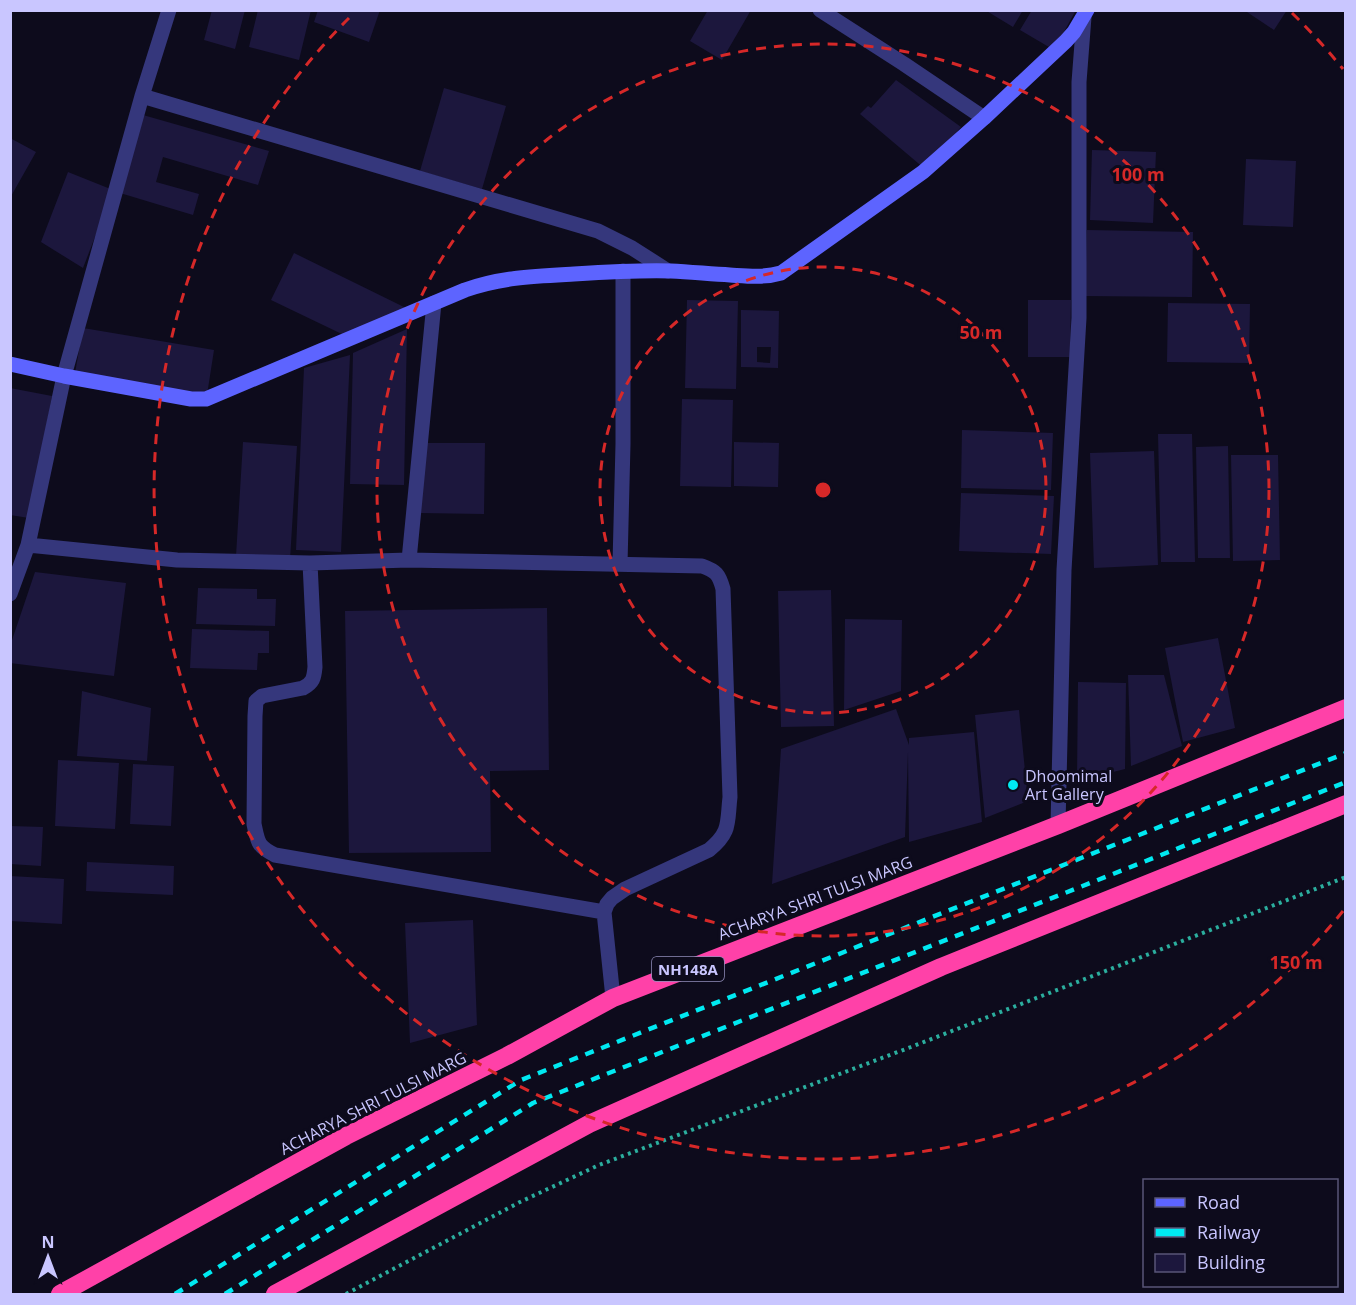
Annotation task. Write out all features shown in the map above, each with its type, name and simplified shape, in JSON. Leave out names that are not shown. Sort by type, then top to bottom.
[{"type":"highway","name":"ACHARYA SHRI TULSI MARG","points":[[60,1294],[346,1136],[507,1056],[613,998],[1058,825],[1346,708]]},
{"type":"highway","points":[[275,1294],[589,1124],[941,968],[1346,804]]},
{"type":"street","points":[[10,594],[28,545],[64,376],[142,96],[169,10]]},
{"type":"street","points":[[820,10],[984,118]]},
{"type":"street","points":[[10,364],[191,399],[206,399],[434,303],[502,279],[623,271],[773,276],[781,273],[923,172],[1066,41],[1086,14]]},
{"type":"street","points":[[1058,825],[1064,570],[1079,318],[1079,82],[1086,14]]},
{"type":"street","points":[[142,96],[598,231],[632,248],[668,271]]},
{"type":"street","points":[[620,564],[623,271]]},
{"type":"street","points":[[409,560],[434,303]]},
{"type":"street","points":[[28,545],[177,560],[310,563],[409,560],[702,566],[712,570],[720,578],[723,589],[730,797],[727,829],[720,841],[709,850],[625,889],[607,904],[604,912],[613,998]]},
{"type":"street","points":[[310,563],[315,667],[313,682],[303,688],[261,696],[256,701],[254,824],[263,849],[275,855],[604,912]]},
{"type":"path","points":[[346,1294],[520,1202],[599,1165],[911,1047],[1346,877]]},
{"type":"building","points":[[212,10],[245,10],[235,49],[204,40]]},
{"type":"building","points":[[258,10],[311,10],[299,60],[249,47]]},
{"type":"building","points":[[318,10],[380,10],[369,42],[314,22]]},
{"type":"building","points":[[708,10],[751,10],[722,60],[690,41]]},
{"type":"building","points":[[985,10],[1023,10],[1013,27]]},
{"type":"building","points":[[1032,10],[1076,10],[1054,50],[1020,30]]},
{"type":"building","points":[[1244,10],[1287,10],[1274,30]]},
{"type":"building","points":[[896,80],[961,127],[925,169],[860,114],[868,106],[871,108]]},
{"type":"building","points":[[444,88],[506,106],[482,189],[420,171]]},
{"type":"building","points":[[143,115],[269,151],[258,185],[163,157],[156,182],[199,194],[193,215],[120,193]]},
{"type":"building","points":[[10,138],[36,152],[10,198]]},
{"type":"building","points":[[1092,150],[1156,152],[1153,223],[1090,220]]},
{"type":"building","points":[[1246,159],[1296,161],[1293,227],[1243,225]]},
{"type":"building","points":[[68,172],[113,190],[83,268],[41,242]]},
{"type":"building","points":[[1087,230],[1193,232],[1192,297],[1085,296]]},
{"type":"building","points":[[294,253],[406,308],[346,336],[271,300]]},
{"type":"building","points":[[687,300],[738,301],[736,389],[685,388]]},
{"type":"building","points":[[1028,300],[1071,300],[1070,357],[1028,357]]},
{"type":"building","points":[[1168,303],[1250,304],[1249,363],[1167,362]]},
{"type":"building","points":[[741,310],[779,311],[778,368],[741,367]],"holes":[[[757,347],[771,347],[770,363],[757,362]]]},
{"type":"building","points":[[83,328],[214,350],[207,395],[75,373]]},
{"type":"building","points":[[407,329],[404,485],[350,484],[353,353]]},
{"type":"building","points":[[350,355],[341,552],[296,550],[304,368]]},
{"type":"building","points":[[10,388],[52,396],[29,518],[10,515]]},
{"type":"building","points":[[682,399],[733,400],[731,487],[680,486]]},
{"type":"building","points":[[962,430],[1053,433],[1051,490],[961,488]]},
{"type":"building","points":[[1158,434],[1192,434],[1195,562],[1161,562]]},
{"type":"building","points":[[243,442],[297,446],[290,560],[236,556]]},
{"type":"building","points":[[734,442],[779,443],[778,487],[734,486]]},
{"type":"building","points":[[421,443],[485,443],[484,514],[420,513]]},
{"type":"building","points":[[1228,446],[1230,558],[1198,558],[1196,447]]},
{"type":"building","points":[[1154,451],[1158,565],[1094,568],[1090,453]]},
{"type":"building","points":[[1231,455],[1278,455],[1280,560],[1233,561]]},
{"type":"building","points":[[961,493],[1054,496],[1051,554],[959,551]]},
{"type":"building","points":[[35,572],[126,583],[114,676],[10,663],[10,646]]},
{"type":"building","points":[[198,588],[257,589],[257,599],[276,599],[275,626],[196,624]]},
{"type":"building","points":[[831,590],[834,726],[781,727],[778,591]]},
{"type":"building","points":[[547,608],[549,770],[490,771],[491,852],[349,853],[345,611]]},
{"type":"building","points":[[845,619],[902,620],[901,691],[844,710]]},
{"type":"building","points":[[192,629],[269,631],[269,653],[258,653],[257,670],[190,668]]},
{"type":"building","points":[[1218,638],[1235,728],[1183,742],[1165,648]]},
{"type":"building","points":[[1128,675],[1164,675],[1182,746],[1131,766]]},
{"type":"building","points":[[1078,682],[1126,683],[1125,769],[1077,781]]},
{"type":"building","points":[[82,691],[151,708],[147,761],[77,756]]},
{"type":"building","points":[[896,709],[909,745],[909,738],[974,732],[982,822],[909,842],[908,752],[905,837],[772,884],[781,749]]},
{"type":"building","points":[[1019,710],[1028,801],[985,818],[975,715]]},
{"type":"building","points":[[58,760],[119,763],[115,829],[55,826]]},
{"type":"building","points":[[133,764],[174,766],[171,826],[130,824]]},
{"type":"building","points":[[10,826],[43,827],[41,866],[10,864]]},
{"type":"building","points":[[87,862],[174,866],[173,895],[86,891]]},
{"type":"building","points":[[10,876],[64,879],[62,924],[10,921]]},
{"type":"building","points":[[473,920],[477,1025],[410,1043],[405,923]]},
{"type":"railway","points":[[175,1294],[521,1080],[1346,753]]},
{"type":"railway","points":[[225,1294],[533,1103],[1346,782]]},
{"type":"place","name":"Dhoomimal Art Gallery","points":[[1013,785]]}]
